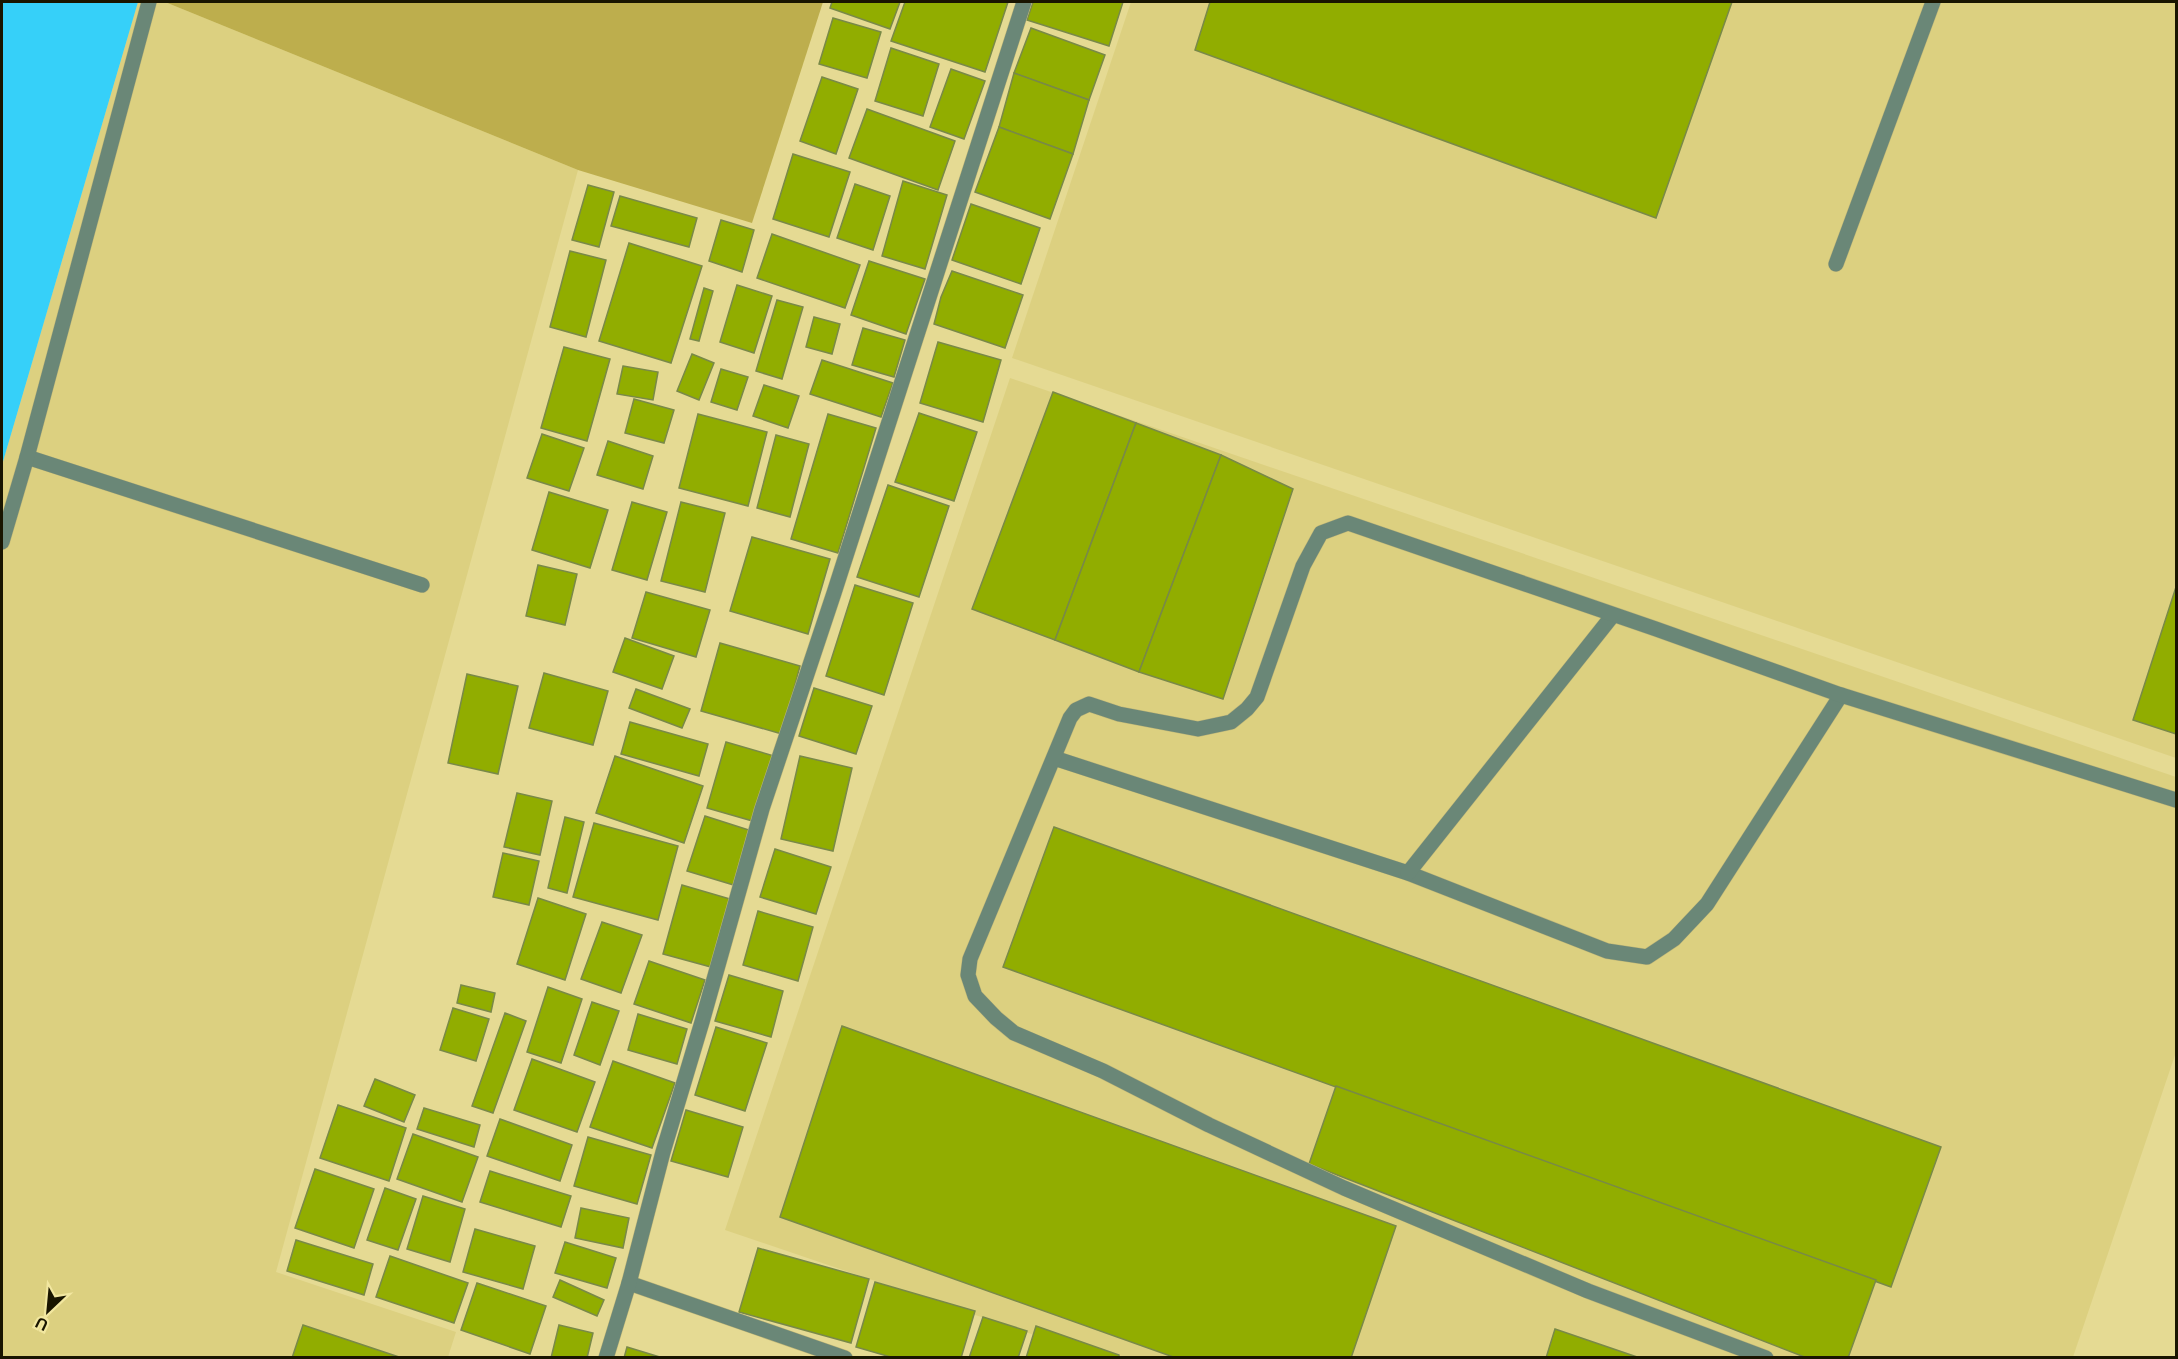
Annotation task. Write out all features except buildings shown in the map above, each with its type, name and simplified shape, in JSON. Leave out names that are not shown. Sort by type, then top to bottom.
[{"type":"street","points":[[2,542],[149,2]]},
{"type":"street","points":[[606,1358],[762,809],[1024,2]]},
{"type":"street","points":[[1836,264],[1933,2]]},
{"type":"street","points":[[27,457],[422,585]]},
{"type":"street","points":[[1766,1358],[1588,1292],[1344,1188],[1209,1125],[1103,1071],[1014,1033],[996,1018],[975,996],[968,975],[970,959],[1070,718],[1076,710],[1089,704],[1119,714],[1198,729],[1231,722],[1257,697],[1303,566],[1321,533],[1348,523],[1841,695],[2176,800]]},
{"type":"street","points":[[1408,873],[1613,615]]},
{"type":"street","points":[[1054,758],[1408,873],[1608,951],[1647,957],[1674,939],[1707,904],[1841,695]]},
{"type":"street","points":[[629,1283],[845,1358]]},
{"type":"shaded area","points":[[138,2],[165,2],[578,170],[276,1272],[456,1332],[448,1357],[2,1357],[2,465]]},
{"type":"shaded area","points":[[165,2],[823,2],[752,223],[578,170]]},
{"type":"shaded area","points":[[1131,2],[2176,2],[2176,758],[1012,358]]},
{"type":"shaded area","points":[[1010,378],[2176,777],[2176,1052],[2073,1357],[1099,1357],[725,1230]]},
{"type":"water","points":[[2,2],[138,2],[2,465]]}]
